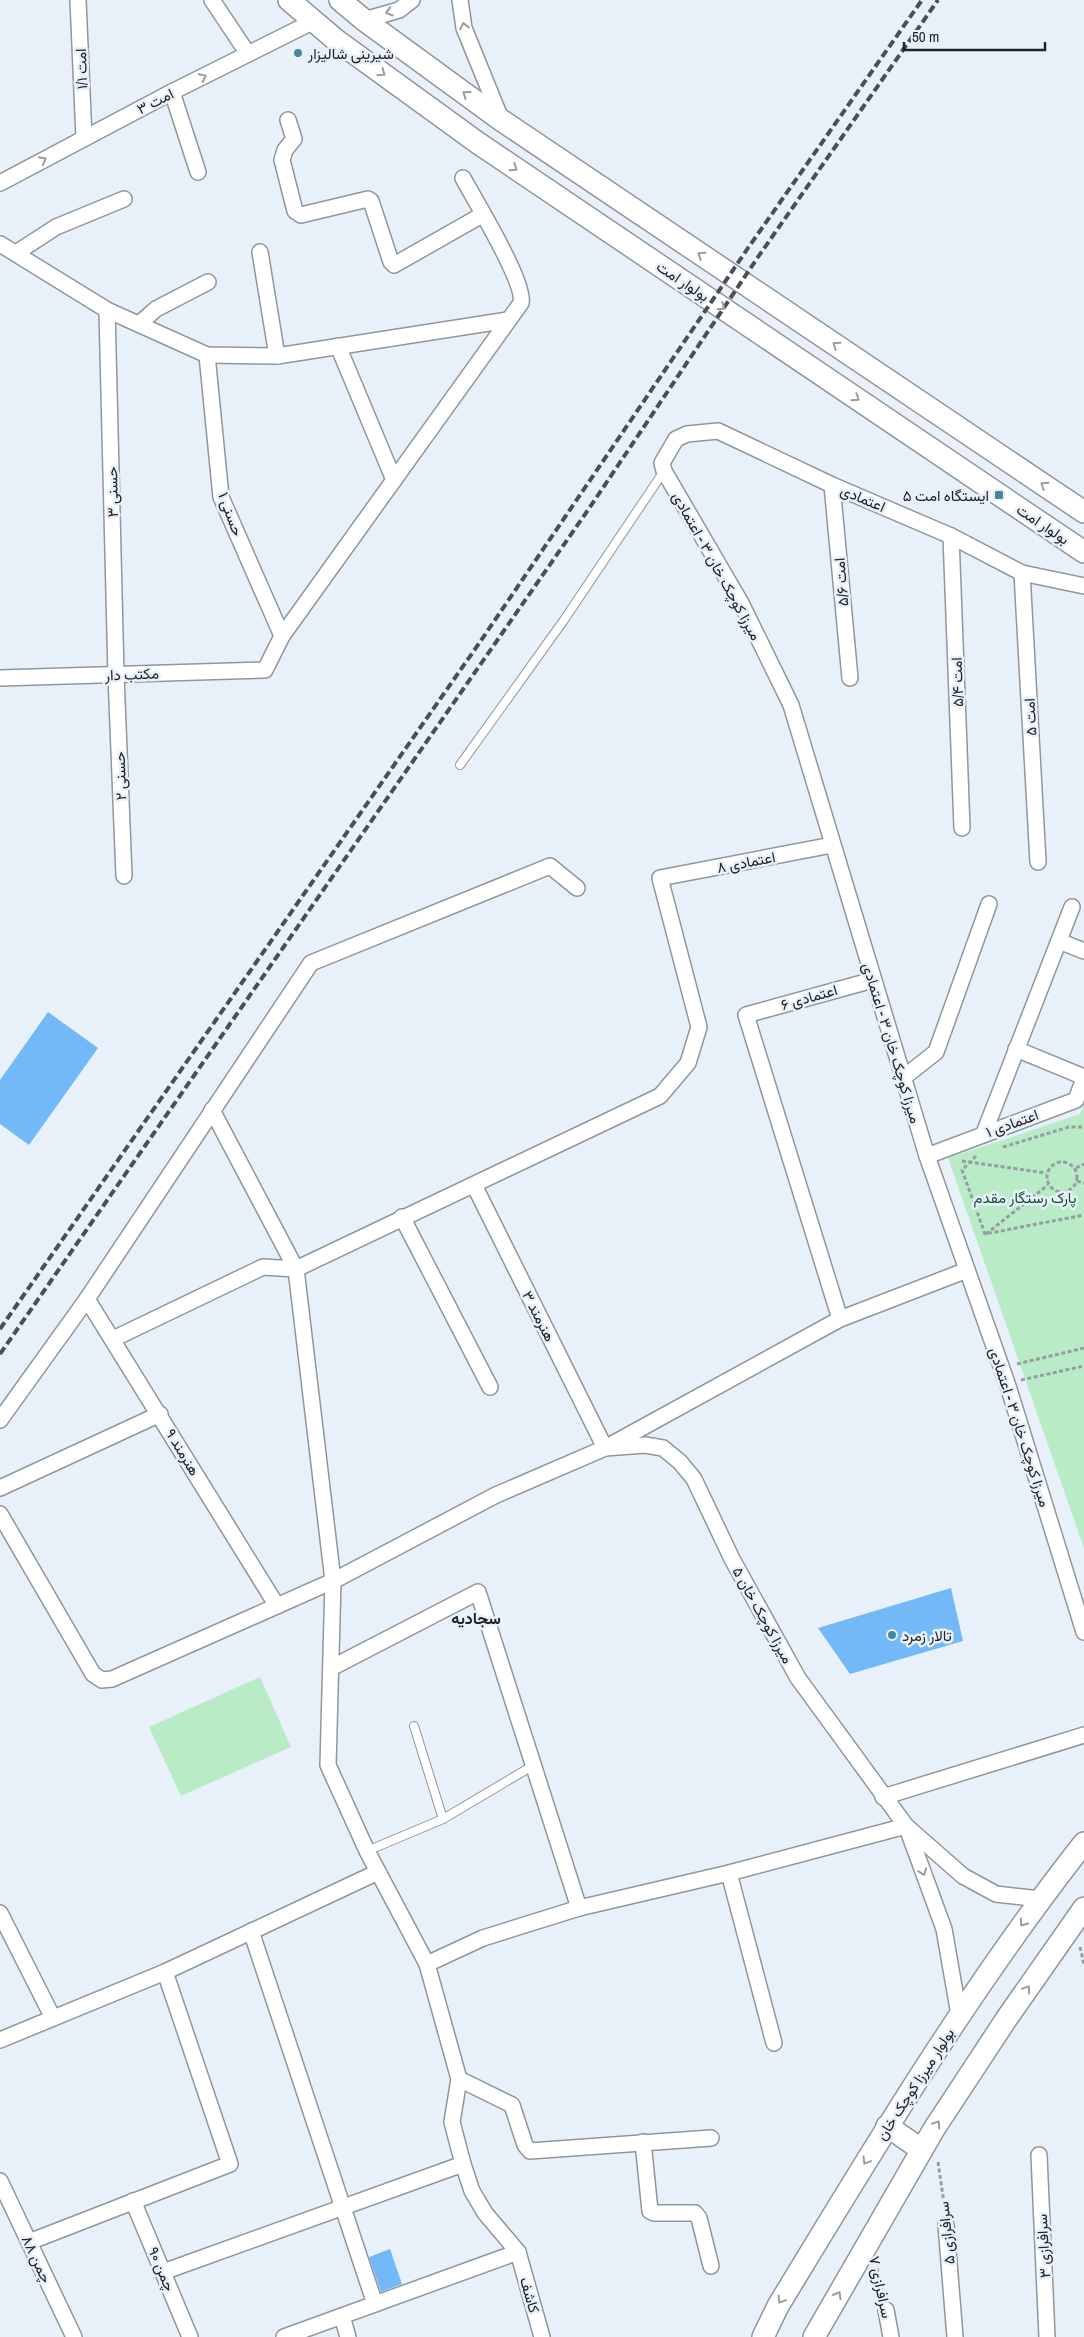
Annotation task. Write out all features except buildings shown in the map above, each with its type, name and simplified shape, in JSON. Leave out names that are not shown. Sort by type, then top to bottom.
[{"type":"main road","name":"بولوار امت","points":[[289,0],[312,22],[478,143],[1084,552]]},
{"type":"main road","points":[[340,0],[364,20],[501,120],[1084,512]]},
{"type":"main road","name":"بولوار میرزا کوچک خان","points":[[763,2337],[778,2306],[887,2126],[959,2015],[1040,1899],[1084,1843]]},
{"type":"main road","points":[[814,2337],[934,2129],[1007,2018],[1084,1908]]},
{"type":"main road","points":[[887,2126],[922,2150]]},
{"type":"street","name":"امت ۱/۱","points":[[78,0],[84,138]]},
{"type":"street","points":[[212,0],[248,54]]},
{"type":"street","points":[[364,20],[398,10],[412,0]]},
{"type":"street","points":[[460,0],[464,28],[501,120]]},
{"type":"street","name":"امت ۳","points":[[0,183],[172,92],[312,22]]},
{"type":"street","points":[[172,92],[198,172]]},
{"type":"street","points":[[288,120],[294,139],[285,150],[282,160],[295,210],[301,215],[368,199],[371,201],[391,262],[394,265],[482,215]]},
{"type":"street","points":[[282,636],[521,302],[521,293],[500,244],[462,178]]},
{"type":"street","points":[[16,253],[56,227],[124,199]]},
{"type":"street","points":[[0,244],[107,310],[207,355],[277,356],[508,320]]},
{"type":"street","points":[[260,252],[277,356]]},
{"type":"street","points":[[139,324],[156,309],[208,282]]},
{"type":"street","name":"حسنی ۳","points":[[107,310],[116,675]]},
{"type":"street","points":[[338,346],[394,480]]},
{"type":"street","name":"حسنی ۱","points":[[207,355],[221,498],[282,636]]},
{"type":"street","name":"اعتمادی","points":[[664,471],[662,463],[676,439],[687,434],[718,431],[832,485],[951,536],[1022,573],[1084,586]]},
{"type":"street","name":"میرزا کوچک خان ۳ - اعتمادی","points":[[664,471],[741,603],[791,706],[926,1156],[1008,1386],[1084,1632]]},
{"type":"street","name":"امت ۵/۶","points":[[832,485],[850,678]]},
{"type":"street","name":"امت ۵/۴","points":[[951,536],[962,828]]},
{"type":"street","name":"امت ۵","points":[[1022,573],[1038,862]]},
{"type":"street","name":"مکتب دار","points":[[0,678],[265,670],[282,636]]},
{"type":"street","name":"حسنی ۲","points":[[116,675],[124,876]]},
{"type":"street","name":"اعتمادی ۸","points":[[474,1185],[660,1096],[688,1063],[699,1027],[660,878],[832,845]]},
{"type":"street","points":[[0,1420],[87,1300],[311,963],[550,866],[577,888]]},
{"type":"street","points":[[903,1078],[936,1052],[989,904]]},
{"type":"street","points":[[984,1133],[1072,907]]},
{"type":"street","points":[[1059,941],[1084,951]]},
{"type":"street","name":"اعتمادی ۶","points":[[840,1319],[746,1015],[873,980]]},
{"type":"street","points":[[1016,1049],[1084,1077]]},
{"type":"street","name":"اعتمادی ۱","points":[[926,1156],[1076,1100],[1084,1077]]},
{"type":"street","points":[[212,1110],[296,1269],[333,1581],[328,1765],[367,1851],[427,1964],[459,2079],[452,2122],[472,2191],[485,2213],[518,2252],[284,2337]]},
{"type":"street","points":[[113,1339],[263,1267],[296,1269],[402,1217],[474,1185]]},
{"type":"street","name":"هنرمند ۳","points":[[474,1185],[605,1448]]},
{"type":"street","points":[[402,1217],[490,1387]]},
{"type":"street","points":[[0,1514],[93,1674],[102,1680],[112,1679],[333,1581],[496,1495],[605,1448],[840,1319],[967,1270]]},
{"type":"street","name":"هنرمند ۹","points":[[87,1300],[160,1414],[277,1606]]},
{"type":"street","points":[[0,1488],[160,1414]]},
{"type":"street","name":"میرزا کوچک خان ۵","points":[[605,1448],[645,1445],[663,1448],[680,1462],[694,1479],[732,1559],[798,1678],[906,1826],[963,1876],[996,1894],[1040,1899]]},
{"type":"street","points":[[331,1668],[478,1592],[579,1908]]},
{"type":"street","points":[[883,1797],[1084,1735]]},
{"type":"street","points":[[427,1964],[483,1938],[579,1908],[729,1873],[906,1826]]},
{"type":"street","name":"میرزا کوچک خان ۵","points":[[906,1826],[944,1929],[959,2015]]},
{"type":"street","points":[[0,2040],[164,1972],[378,1872]]},
{"type":"street","points":[[729,1873],[774,2043]]},
{"type":"street","points":[[0,1913],[53,2018]]},
{"type":"street","points":[[251,1932],[375,2304]]},
{"type":"street","points":[[29,2242],[230,2164],[164,1972]]},
{"type":"street","points":[[459,2079],[512,2105],[525,2145],[530,2151],[711,2138]]},
{"type":"street","points":[[643,2142],[650,2211],[654,2213],[694,2213],[699,2218],[711,2266]]},
{"type":"street","name":"سرافرازی ۳","points":[[1039,2155],[1047,2337]]},
{"type":"street","points":[[163,2272],[463,2164]]},
{"type":"street","name":"چمن ۸۸","points":[[0,2181],[74,2337]]},
{"type":"street","name":"چمن ۹۰","points":[[133,2202],[190,2337]]},
{"type":"street","name":"سرافرازی ۵","points":[[946,2225],[956,2337]]},
{"type":"street","name":"کاشف","points":[[518,2252],[542,2337]]},
{"type":"street","name":"سرافرازی ۷","points":[[886,2310],[891,2337]]},
{"type":"street","points":[[342,2316],[348,2337]]},
{"type":"lane","points":[[460,765],[564,620],[664,471]]},
{"type":"lane","points":[[414,1726],[442,1819]]},
{"type":"lane","points":[[367,1851],[442,1819],[534,1765]]},
{"type":"path","points":[[995,1150],[1068,1127],[1084,1127]]},
{"type":"path","points":[[985,1153],[976,1156],[962,1170],[985,1234]]},
{"type":"path","points":[[961,1161],[1046,1173]]},
{"type":"path","points":[[1066,1161],[1076,1168],[1078,1181],[1070,1191],[1057,1192],[1048,1185],[1046,1173],[1053,1163],[1066,1161]]},
{"type":"path","points":[[1076,1168],[1084,1164]]},
{"type":"path","points":[[1078,1181],[1084,1183]]},
{"type":"path","points":[[985,1234],[1048,1185]]},
{"type":"path","points":[[985,1234],[1084,1215]]},
{"type":"path","points":[[1002,1370],[1020,1363],[1084,1348]]},
{"type":"path","points":[[1008,1386],[1025,1378],[1084,1366]]},
{"type":"path","name":"سرافرازی ۵","points":[[934,2129],[946,2225]]},
{"type":"path","name":"سرافرازی ۷","points":[[871,2238],[886,2310]]},
{"type":"green space","name":"پارک رستگار مقدم","points":[[1084,1105],[1084,1548],[948,1158],[1080,1114]]},
{"type":"green space","points":[[260,1677],[291,1747],[181,1796],[149,1727]]},
{"type":"railway","points":[[0,1329],[480,642],[748,248],[922,0]]},
{"type":"railway","points":[[0,1354],[588,510],[758,257],[938,0]]},
{"type":"place","name":"شیرینی شالیزار","points":[[298,53]]},
{"type":"place","name":"ایستگاه امت ۵","points":[[999,495]]},
{"type":"place","name":"تالار زمرد","points":[[892,1635]]},
{"type":"district","name":"سجادیه","points":[[476,1618]]}]
